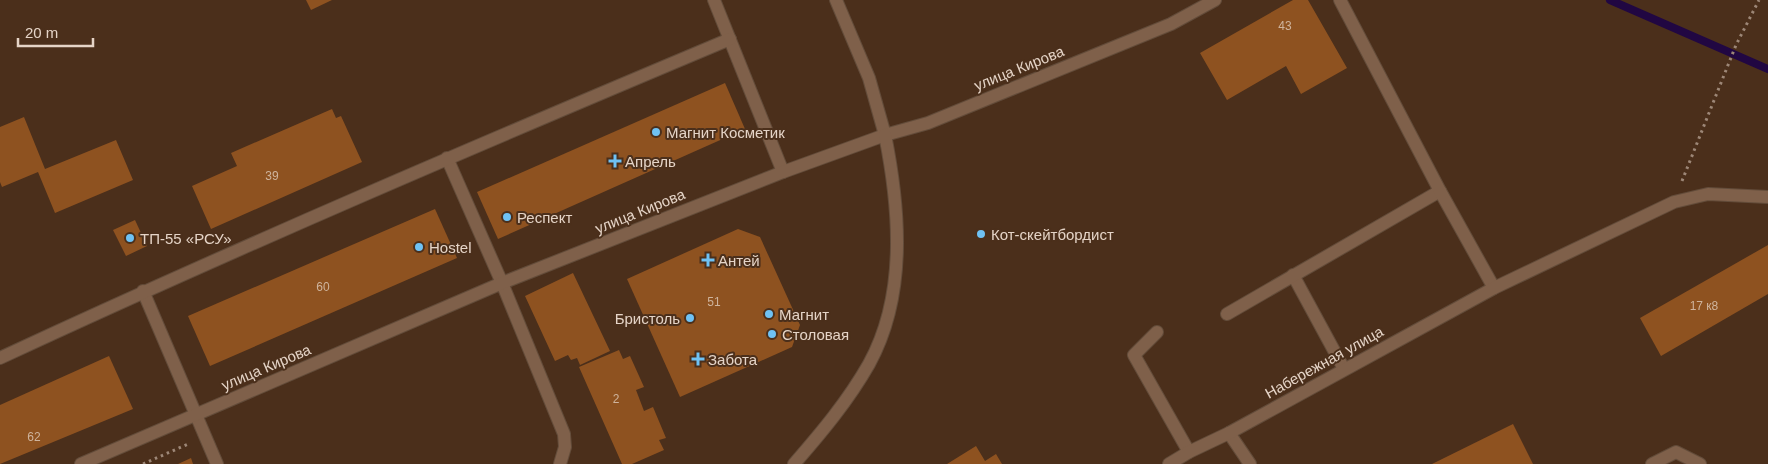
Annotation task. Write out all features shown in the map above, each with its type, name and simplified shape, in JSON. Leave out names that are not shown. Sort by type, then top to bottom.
[{"type":"street","points":[[714,0],[784,172]]},
{"type":"street","points":[[794,464],[825,429],[861,377],[881,336],[892,301],[897,265],[894,190],[885,134],[869,78],[836,0]]},
{"type":"street","name":"улица Кирова","points":[[81,464],[502,283],[885,134],[928,123],[1162,28],[1215,0]]},
{"type":"street","points":[[1340,0],[1440,191],[1494,288]]},
{"type":"street","points":[[0,358],[143,292],[447,158],[730,39]]},
{"type":"street","points":[[447,158],[502,283],[564,434],[565,447],[560,464]]},
{"type":"street","points":[[1227,314],[1440,191]]},
{"type":"street","name":"Набережная улица","points":[[1168,464],[1229,433],[1494,288],[1674,202],[1708,194],[1768,197]]},
{"type":"street","points":[[1292,275],[1344,369]]},
{"type":"street","points":[[143,292],[217,464]]},
{"type":"street","points":[[1157,332],[1134,355],[1189,452]]},
{"type":"street","points":[[1229,433],[1250,464]]},
{"type":"street","points":[[1652,464],[1676,452],[1700,464]]},
{"type":"path","points":[[1674,202],[1736,45],[1759,0]]},
{"type":"path","points":[[143,464],[205,437]]},
{"type":"building","points":[[306,0],[332,0],[311,10]]},
{"type":"building","points":[[1293,0],[1308,0],[1347,68],[1301,94],[1286,66],[1227,100],[1200,53]]},
{"type":"building","points":[[725,83],[745,129],[498,239],[477,192]]},
{"type":"building","points":[[332,109],[336,118],[341,116],[362,162],[211,229],[192,186],[237,166],[231,153]]},
{"type":"building","points":[[24,117],[45,169],[116,140],[133,180],[55,213],[38,172],[2,187],[0,182],[0,127]]},
{"type":"building","points":[[435,209],[457,258],[210,366],[188,316]]},
{"type":"building","name":"ТП-55 «РСУ»","points":[[135,220],[147,246],[126,256],[113,230]]},
{"type":"building","points":[[738,229],[760,237],[800,325],[792,347],[680,397],[627,279]]},
{"type":"building","points":[[1768,245],[1768,294],[1661,356],[1640,318]]},
{"type":"building","points":[[573,273],[610,351],[580,365],[577,358],[571,360],[568,355],[555,361],[525,296]]},
{"type":"building","points":[[619,350],[623,359],[630,356],[644,387],[636,390],[644,411],[653,407],[666,438],[659,440],[664,450],[632,464],[622,464],[579,367]]},
{"type":"building","points":[[109,356],[133,409],[0,464],[0,405]]},
{"type":"building","points":[[1513,424],[1533,464],[1432,464]]},
{"type":"building","points":[[976,446],[985,461],[996,454],[1002,464],[947,464]]},
{"type":"building","points":[[191,458],[193,464],[178,464]]},
{"type":"waterway","points":[[1610,0],[1768,69]]},
{"type":"place","name":"Магнит Косметик","points":[[656,132]]},
{"type":"place","name":"Апрель","points":[[615,161]]},
{"type":"place","name":"Респект","points":[[507,217]]},
{"type":"place","name":"Кот-скейтбордист","points":[[981,234]]},
{"type":"place","name":"ТП-55 «РСУ»","points":[[130,238]]},
{"type":"place","name":"Hostel","points":[[419,247]]},
{"type":"place","name":"Антей","points":[[708,260]]},
{"type":"place","name":"Магнит","points":[[769,314]]},
{"type":"place","name":"Бристоль","points":[[690,318]]},
{"type":"place","name":"Столовая","points":[[772,334]]},
{"type":"place","name":"Забота","points":[[698,359]]}]
